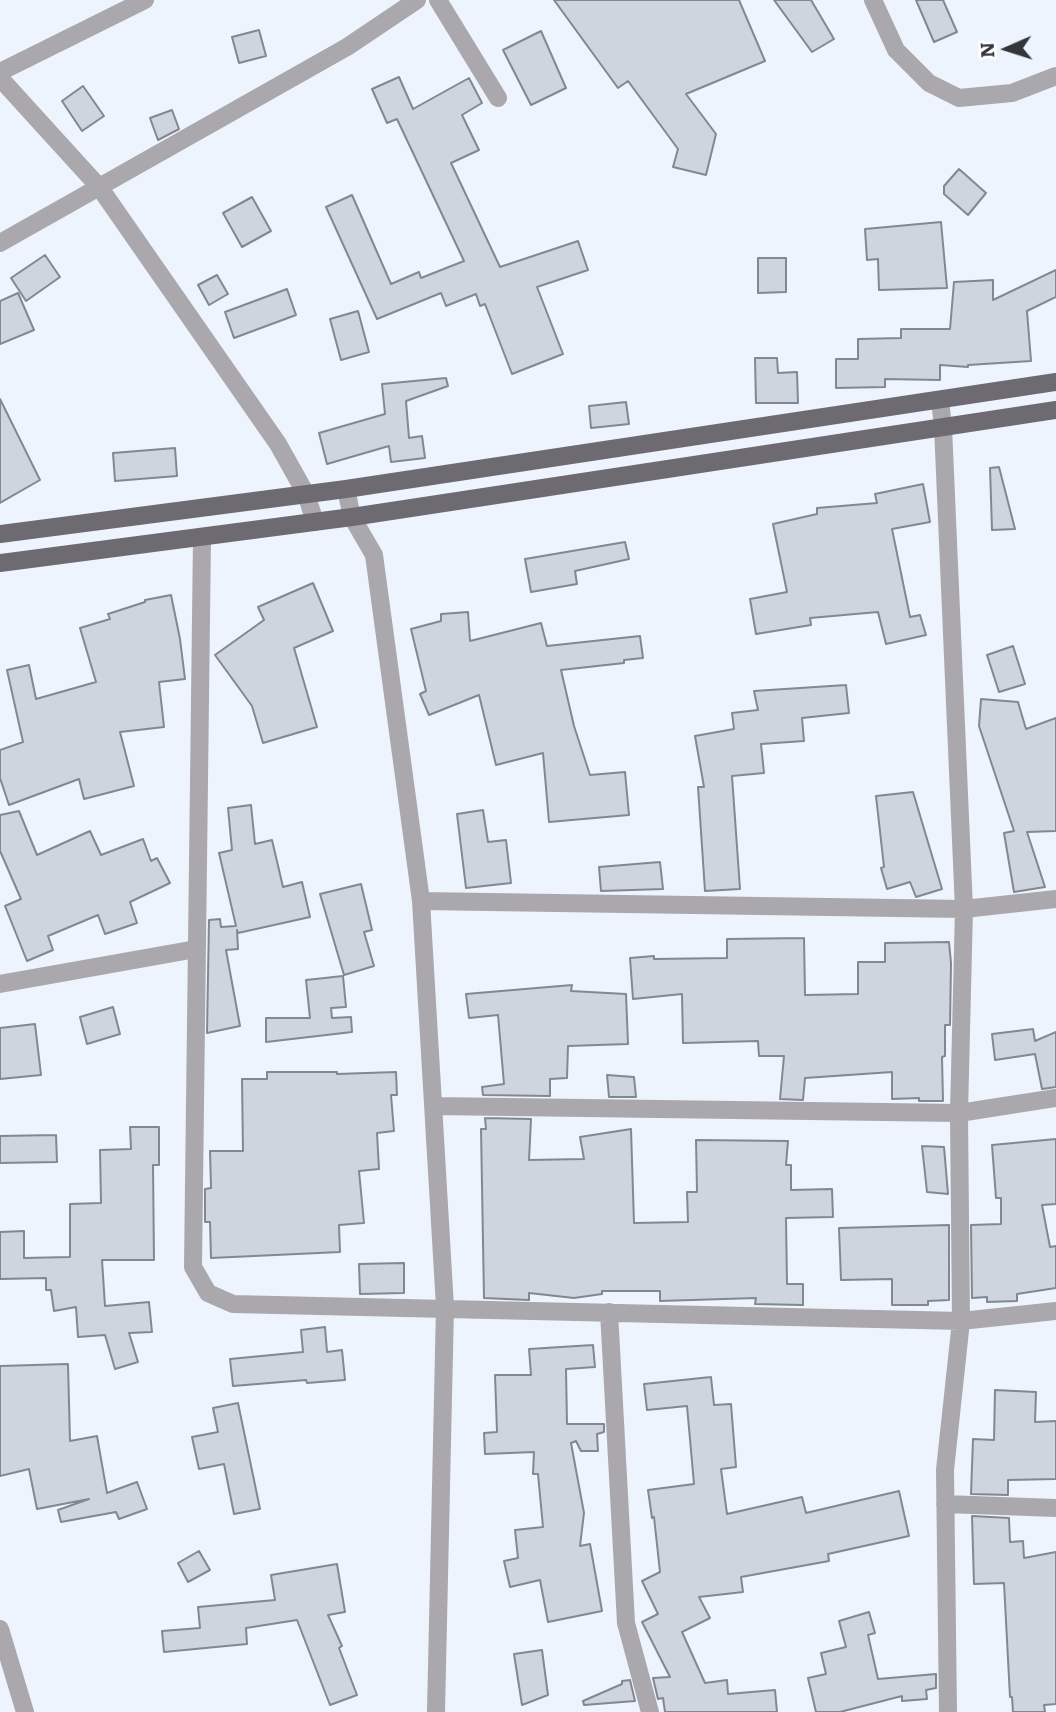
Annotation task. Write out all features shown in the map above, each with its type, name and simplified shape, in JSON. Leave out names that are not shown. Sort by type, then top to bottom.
[{"type":"main road","points":[[0,534],[346,489],[1056,382]]},
{"type":"main road","points":[[0,563],[352,517],[1056,410]]},
{"type":"street","points":[[0,72],[145,0]]},
{"type":"street","points":[[0,243],[347,47],[417,0]]},
{"type":"street","points":[[438,0],[498,98]]},
{"type":"street","points":[[873,0],[896,50],[929,83],[959,98],[1012,93],[1056,76]]},
{"type":"street","points":[[0,78],[100,188],[278,444],[306,494],[315,522]]},
{"type":"street","points":[[940,400],[964,909],[959,1113],[961,1321],[945,1470],[948,1712]]},
{"type":"street","points":[[346,489],[352,517],[374,555],[421,901],[445,1307],[436,1712]]},
{"type":"street","points":[[202,538],[193,1267],[208,1293],[233,1304],[961,1321],[1056,1311]]},
{"type":"street","points":[[421,901],[964,909],[1056,899]]},
{"type":"street","points":[[0,984],[196,949]]},
{"type":"street","points":[[433,1106],[959,1113],[1056,1098]]},
{"type":"street","points":[[609,1312],[626,1623],[650,1712]]},
{"type":"street","points":[[945,1504],[1056,1508]]},
{"type":"street","points":[[0,1629],[25,1712]]},
{"type":"building","points":[[554,0],[739,0],[765,61],[686,94],[716,134],[706,175],[673,167],[678,149],[628,81],[618,88]]},
{"type":"building","points":[[774,0],[811,0],[834,39],[812,52]]},
{"type":"building","points":[[916,0],[943,0],[957,32],[934,42]]},
{"type":"building","points":[[259,30],[266,56],[239,63],[232,37]]},
{"type":"building","points":[[541,31],[566,88],[531,105],[503,50]]},
{"type":"building","points":[[399,77],[413,109],[469,78],[482,103],[462,115],[479,150],[451,163],[500,267],[578,241],[588,270],[537,287],[563,354],[512,374],[485,304],[480,306],[476,294],[446,306],[441,293],[377,319],[326,207],[352,195],[391,284],[419,272],[421,278],[464,261],[397,119],[387,123],[372,89]]},
{"type":"building","points":[[83,86],[104,116],[82,131],[62,101]]},
{"type":"building","points":[[172,110],[179,129],[158,140],[150,118]]},
{"type":"building","points":[[959,169],[986,193],[968,215],[944,194],[944,186]]},
{"type":"building","points":[[252,197],[271,231],[242,247],[223,213]]},
{"type":"building","points":[[941,222],[947,288],[879,290],[878,259],[867,260],[865,229]]},
{"type":"building","points":[[45,255],[60,277],[26,301],[11,278]]},
{"type":"building","points":[[758,258],[786,258],[786,292],[758,293]]},
{"type":"building","points":[[1056,270],[1056,297],[1027,311],[1031,361],[968,367],[940,365],[940,380],[885,379],[885,387],[836,388],[836,359],[858,359],[858,339],[901,338],[901,329],[950,329],[954,282],[993,280],[993,300]]},
{"type":"building","points":[[217,275],[228,294],[209,305],[198,285]]},
{"type":"building","points":[[287,289],[296,315],[234,338],[225,312]]},
{"type":"building","points":[[18,293],[34,330],[0,344],[0,301]]},
{"type":"building","points":[[358,311],[369,352],[341,360],[330,319]]},
{"type":"building","points":[[755,358],[777,358],[778,373],[797,372],[798,403],[756,403]]},
{"type":"building","points":[[446,378],[448,386],[406,401],[409,438],[422,436],[425,458],[391,462],[389,446],[327,464],[319,433],[385,414],[382,384]]},
{"type":"building","points":[[0,399],[40,480],[0,503]]},
{"type":"building","points":[[626,402],[629,424],[591,428],[589,406]]},
{"type":"building","points":[[175,448],[177,476],[115,481],[113,453]]},
{"type":"building","points":[[999,467],[1015,529],[992,530],[990,468]]},
{"type":"building","points":[[923,484],[930,522],[892,529],[910,617],[920,615],[926,635],[886,644],[878,612],[810,618],[811,625],[756,634],[750,599],[787,592],[773,524],[817,514],[817,508],[877,503],[875,494]]},
{"type":"building","points":[[625,542],[629,559],[575,571],[577,584],[531,592],[525,559]]},
{"type":"building","points":[[313,583],[333,631],[294,648],[317,727],[263,743],[252,706],[215,655],[264,620],[258,607]]},
{"type":"building","points":[[171,595],[185,679],[159,682],[164,727],[120,732],[134,786],[84,799],[79,779],[9,805],[0,778],[0,750],[23,742],[7,670],[29,665],[36,699],[96,682],[80,628],[110,619],[108,614],[145,600]]},
{"type":"building","points":[[468,612],[470,641],[541,623],[547,646],[640,636],[643,658],[624,660],[624,663],[561,670],[574,726],[590,775],[625,772],[629,815],[549,822],[543,753],[496,765],[479,695],[429,715],[420,694],[426,691],[411,629],[441,621],[441,614]]},
{"type":"building","points":[[1013,646],[1025,684],[999,692],[987,655]]},
{"type":"building","points":[[846,685],[849,713],[802,718],[804,741],[761,744],[764,773],[732,776],[740,889],[705,891],[698,787],[704,787],[695,736],[734,729],[732,713],[758,710],[754,691]]},
{"type":"building","points":[[981,699],[1018,702],[1026,729],[1056,718],[1056,831],[1027,832],[1045,887],[1014,892],[1004,833],[1014,831],[979,726]]},
{"type":"building","points":[[913,792],[942,889],[916,897],[910,882],[887,889],[881,868],[884,867],[876,796]]},
{"type":"building","points":[[251,805],[255,844],[272,840],[283,887],[302,882],[310,917],[238,933],[237,930],[238,949],[226,950],[240,1026],[207,1033],[209,920],[220,919],[221,927],[236,926],[219,853],[232,850],[228,808]]},
{"type":"building","points":[[483,810],[488,842],[506,840],[511,883],[466,888],[457,814]]},
{"type":"building","points":[[19,811],[37,855],[90,831],[101,855],[143,839],[151,861],[157,858],[170,883],[130,902],[137,923],[105,934],[98,915],[48,936],[53,950],[27,961],[5,906],[21,899],[0,851],[0,815]]},
{"type":"building","points":[[660,862],[663,889],[601,891],[599,867]]},
{"type":"building","points":[[361,884],[372,930],[364,932],[374,966],[344,975],[320,894]]},
{"type":"building","points":[[804,938],[805,995],[858,994],[858,962],[885,962],[885,943],[949,942],[950,1025],[945,1025],[945,1056],[942,1057],[943,1101],[892,1099],[892,1072],[805,1078],[803,1100],[780,1099],[784,1056],[759,1056],[758,1041],[683,1043],[682,994],[633,999],[630,958],[727,958],[727,939]]},
{"type":"building","points":[[343,976],[346,1007],[331,1008],[332,1018],[351,1017],[352,1032],[266,1042],[266,1018],[310,1018],[306,980]]},
{"type":"building","points":[[572,985],[571,991],[626,994],[628,1044],[568,1046],[567,1078],[550,1079],[550,1096],[483,1095],[482,1087],[504,1084],[498,1015],[469,1018],[466,994]]},
{"type":"building","points":[[113,1007],[120,1034],[87,1044],[80,1017]]},
{"type":"building","points":[[35,1024],[41,1075],[0,1079],[0,1028]]},
{"type":"building","points":[[1033,1029],[1035,1041],[1056,1032],[1056,1087],[1042,1089],[1035,1054],[995,1060],[992,1034]]},
{"type":"building","points":[[267,1072],[396,1072],[397,1095],[391,1095],[394,1131],[377,1133],[379,1169],[359,1171],[364,1223],[339,1225],[340,1252],[211,1258],[210,1222],[205,1222],[205,1189],[211,1188],[210,1151],[243,1151],[242,1079],[267,1079]]},
{"type":"building","points":[[607,1075],[634,1077],[636,1097],[609,1097]]},
{"type":"building","points":[[485,1118],[531,1119],[529,1160],[584,1159],[580,1137],[631,1129],[634,1223],[688,1222],[687,1192],[697,1192],[696,1140],[788,1141],[786,1165],[791,1165],[791,1190],[832,1189],[833,1217],[786,1218],[787,1284],[803,1284],[803,1305],[755,1304],[756,1298],[660,1301],[660,1291],[602,1291],[602,1294],[574,1298],[529,1293],[529,1300],[484,1298],[481,1129],[486,1129]]},
{"type":"building","points":[[130,1127],[159,1127],[159,1165],[153,1165],[154,1260],[102,1260],[105,1306],[149,1302],[152,1332],[129,1333],[138,1362],[115,1369],[105,1335],[78,1337],[76,1307],[54,1311],[51,1290],[46,1290],[46,1278],[0,1279],[0,1232],[24,1231],[24,1258],[70,1257],[70,1204],[101,1203],[100,1150],[131,1149]]},
{"type":"building","points":[[56,1135],[57,1162],[0,1163],[0,1136]]},
{"type":"building","points":[[1056,1139],[1056,1204],[1042,1205],[1050,1247],[1056,1246],[1056,1288],[1017,1294],[1017,1301],[987,1302],[987,1297],[972,1298],[971,1225],[1001,1224],[1001,1198],[996,1198],[992,1145]]},
{"type":"building","points":[[922,1146],[944,1147],[948,1194],[927,1192]]},
{"type":"building","points":[[949,1225],[949,1300],[928,1301],[928,1305],[892,1305],[892,1279],[841,1280],[839,1228]]},
{"type":"building","points":[[404,1263],[404,1293],[360,1294],[359,1264]]},
{"type":"building","points":[[325,1327],[327,1352],[342,1350],[345,1380],[233,1386],[230,1359],[303,1352],[301,1330]]},
{"type":"building","points":[[593,1345],[595,1367],[566,1369],[567,1424],[604,1424],[604,1432],[597,1434],[598,1451],[581,1451],[576,1441],[571,1443],[584,1513],[580,1546],[590,1544],[602,1611],[548,1622],[540,1580],[510,1587],[504,1561],[518,1558],[515,1530],[543,1527],[538,1474],[533,1474],[534,1452],[485,1454],[484,1433],[497,1432],[495,1375],[531,1375],[529,1349]]},
{"type":"building","points":[[68,1364],[70,1441],[97,1436],[107,1493],[137,1482],[147,1509],[119,1519],[116,1512],[61,1522],[58,1510],[89,1499],[37,1509],[29,1469],[0,1476],[0,1366]]},
{"type":"building","points":[[711,1377],[714,1405],[731,1404],[736,1467],[721,1469],[727,1514],[802,1497],[806,1513],[899,1491],[909,1536],[828,1554],[829,1561],[741,1577],[743,1592],[699,1597],[710,1618],[682,1632],[705,1683],[727,1680],[728,1694],[775,1690],[777,1712],[665,1712],[663,1698],[658,1699],[653,1678],[670,1677],[642,1622],[658,1614],[642,1581],[660,1572],[648,1490],[694,1484],[687,1406],[647,1410],[644,1384]]},
{"type":"building","points":[[995,1390],[1036,1392],[1035,1422],[1056,1421],[1056,1479],[1008,1480],[1008,1495],[971,1494],[973,1439],[994,1440]]},
{"type":"building","points":[[238,1403],[260,1509],[234,1514],[224,1464],[199,1469],[192,1437],[218,1432],[213,1408]]},
{"type":"building","points":[[972,1516],[1009,1518],[1010,1542],[1023,1541],[1024,1558],[1056,1552],[1056,1704],[1044,1705],[1045,1712],[1013,1712],[1004,1583],[974,1584]]},
{"type":"building","points":[[199,1551],[210,1570],[188,1582],[178,1563]]},
{"type":"building","points":[[337,1564],[345,1612],[328,1615],[342,1646],[339,1648],[357,1695],[330,1705],[297,1620],[246,1628],[247,1644],[164,1652],[162,1631],[200,1628],[198,1607],[275,1600],[271,1575]]},
{"type":"building","points":[[869,1612],[875,1633],[868,1635],[878,1679],[936,1674],[936,1688],[926,1690],[927,1699],[902,1701],[902,1696],[840,1712],[816,1712],[808,1678],[826,1674],[821,1653],[846,1647],[839,1621]]},
{"type":"building","points":[[542,1650],[548,1695],[522,1705],[514,1654]]},
{"type":"building","points":[[630,1680],[635,1701],[584,1705],[583,1701],[622,1684],[622,1681]]}]
